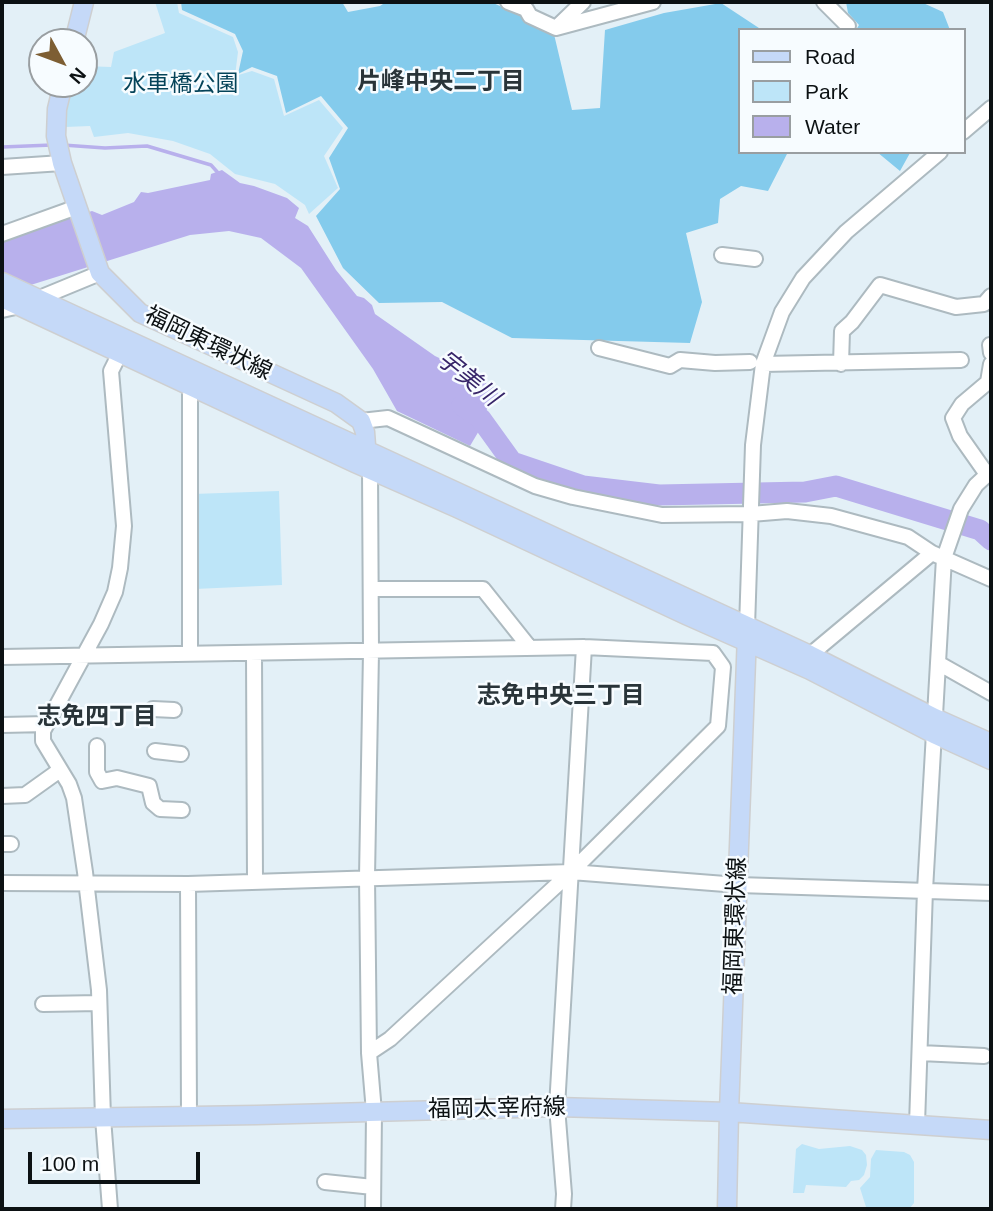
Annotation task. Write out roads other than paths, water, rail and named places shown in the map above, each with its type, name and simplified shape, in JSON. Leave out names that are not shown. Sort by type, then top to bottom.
[{"type":"main road","points":[[78,28],[84,2]]},
{"type":"main road","name":"福岡東環状線","points":[[60,98],[55,136],[98,269],[140,313],[336,403],[361,421]]},
{"type":"main road","points":[[2,282],[18,302]]},
{"type":"main road","name":"福岡東環状線","points":[[18,302],[370,470],[747,634],[810,655],[991,760]]},
{"type":"main road","name":"福岡東環状線","points":[[18,302],[365,450],[747,634],[845,687],[935,726],[991,743]]},
{"type":"main road","points":[[361,421],[370,470]]},
{"type":"main road","name":"福岡東環状線","points":[[727,1209],[747,634]]},
{"type":"main road","name":"福岡太宰府線","points":[[2,1119],[557,1107],[729,1112],[991,1130]]},
{"type":"street","points":[[508,2],[527,6],[530,16],[556,28],[617,6],[653,2]]},
{"type":"street","points":[[556,28],[583,2]]},
{"type":"street","points":[[824,2],[848,26]]},
{"type":"street","points":[[965,130],[991,108]]},
{"type":"street","points":[[747,634],[757,363],[782,313],[816,263],[846,232],[938,154]]},
{"type":"street","points":[[2,167],[61,160]]},
{"type":"street","points":[[2,234],[78,210]]},
{"type":"street","points":[[722,255],[755,259]]},
{"type":"street","points":[[18,302],[98,269]]},
{"type":"street","points":[[841,364],[842,331],[880,285],[956,307],[984,304],[991,296]]},
{"type":"street","points":[[599,348],[670,366],[680,360],[715,363],[841,364],[961,360]]},
{"type":"street","points":[[110,1209],[103,1118],[99,1003],[74,798],[69,783],[43,741],[43,731],[115,592],[124,540],[124,517],[111,372],[120,353]]},
{"type":"street","points":[[917,1124],[925,890],[939,663],[941,554],[961,509],[976,485],[989,472],[960,436],[953,418],[962,404],[988,382],[991,364]]},
{"type":"street","points":[[190,653],[190,395],[193,387]]},
{"type":"street","points":[[361,421],[388,418],[535,486],[573,497],[662,515],[751,514],[787,510],[831,516],[908,537],[991,579]]},
{"type":"street","points":[[370,470],[371,652],[366,877],[369,1053],[374,1112],[373,1209]]},
{"type":"street","points":[[810,655],[941,554]]},
{"type":"street","points":[[371,589],[483,589],[530,648]]},
{"type":"street","points":[[2,657],[584,647],[713,653],[723,667],[718,726],[571,872],[390,1039],[369,1053]]},
{"type":"street","points":[[563,1209],[557,1107],[584,647]]},
{"type":"street","points":[[254,654],[255,881]]},
{"type":"street","points":[[939,663],[991,693]]},
{"type":"street","points":[[153,709],[174,710]]},
{"type":"street","points":[[2,725],[47,724]]},
{"type":"street","points":[[97,746],[97,772],[102,781],[117,778],[149,786],[153,803],[160,809],[182,810]]},
{"type":"street","points":[[155,751],[181,754]]},
{"type":"street","points":[[2,796],[26,796],[60,770]]},
{"type":"street","points":[[2,883],[188,884],[571,872],[738,885],[991,893]]},
{"type":"street","points":[[188,884],[189,1116]]},
{"type":"street","points":[[43,1004],[99,1003]]},
{"type":"street","points":[[920,1053],[984,1056]]},
{"type":"street","points":[[326,1182],[373,1186]]},
{"type":"water","points":[[222,170],[240,183],[287,198],[299,208],[295,218],[308,226],[336,270],[357,296],[372,305],[375,314],[435,356],[456,366],[461,374],[466,373],[471,379],[497,388],[498,394],[485,412],[480,429],[470,446],[397,411],[373,369],[301,268],[261,238],[229,231],[190,235],[2,294],[2,239],[92,211],[102,215],[134,202],[141,192],[148,193],[210,180],[211,174]]},
{"type":"waterway","points":[[2,147],[52,145]]},
{"type":"waterway","points":[[63,145],[105,148],[147,146],[211,165],[220,175]]},
{"type":"waterway","name":"宇美川","points":[[462,405],[481,419],[512,462],[583,486],[659,495],[805,492],[836,486],[980,530],[991,540]]},
{"type":"district","name":"片峰中央二丁目","points":[[441,82]]},
{"type":"district","name":"志免中央三丁目","points":[[561,696]]},
{"type":"district","name":"志免四丁目","points":[[97,717]]},
{"type":"park label","name":"水車橋公園","points":[[181,85]]}]
